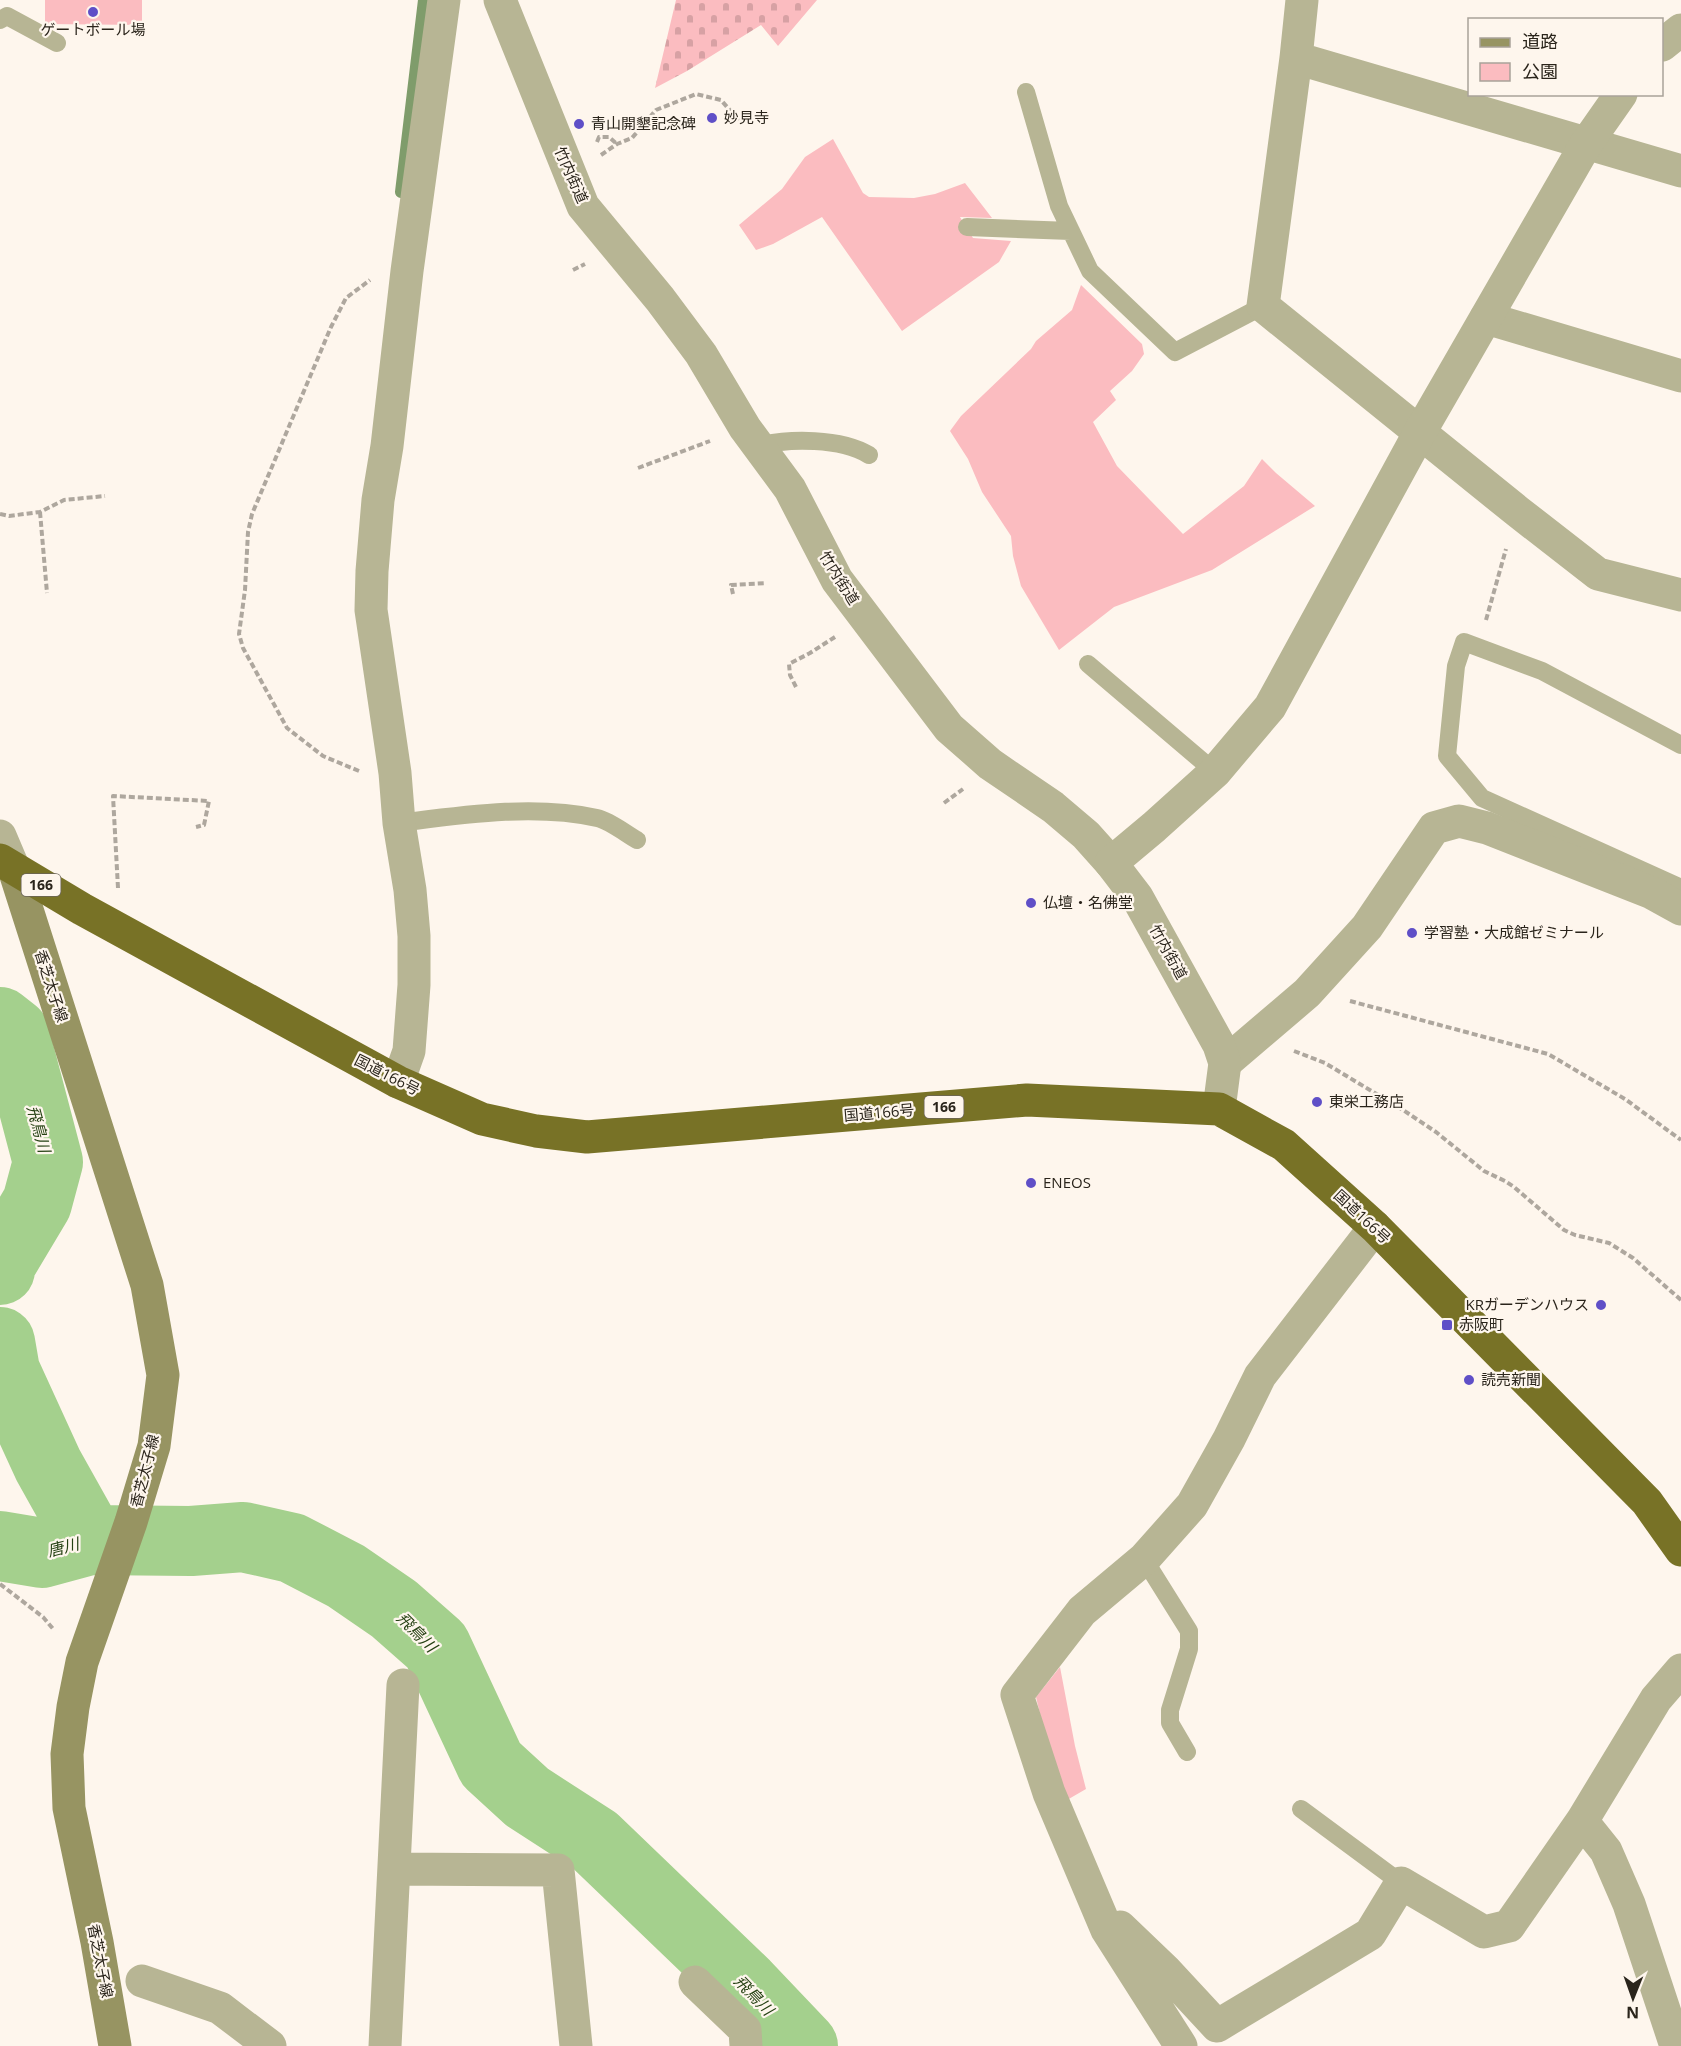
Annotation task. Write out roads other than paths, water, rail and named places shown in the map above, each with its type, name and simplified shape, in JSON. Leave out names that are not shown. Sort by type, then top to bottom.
[{"type":"highway","name":"国道166号","points":[[7,864],[82,909],[398,1082],[482,1119],[536,1131],[587,1137],[1027,1100],[1219,1109],[1284,1145],[1375,1227],[1647,1502],[1681,1550]]},
{"type":"main road","name":"香芝太子線","points":[[7,864],[147,1285],[163,1375],[154,1446],[131,1522],[82,1662],[67,1754],[69,1808],[99,1953],[115,2046]]},
{"type":"street","points":[[398,1082],[409,1050],[414,985],[414,946],[410,890],[399,823],[396,773],[371,610],[378,500],[387,446],[407,270],[444,0]]},
{"type":"street","name":"竹内街道","points":[[500,0],[583,206],[654,291],[701,354],[752,437],[790,489],[837,580],[950,728],[990,764],[1053,807],[1086,835],[1137,897],[1219,1045],[1225,1063],[1219,1109]]},
{"type":"street","points":[[1302,0],[1263,306],[1598,574],[1681,595]]},
{"type":"street","points":[[1663,44],[1681,30]]},
{"type":"street","points":[[1296,58],[1681,171]]},
{"type":"street","points":[[1111,863],[1215,772],[1270,707],[1420,432],[1586,144],[1620,96]]},
{"type":"street","points":[[1486,318],[1681,376]]},
{"type":"street","points":[[1225,1063],[1314,985],[1367,927],[1434,828],[1459,821],[1488,828],[1652,893],[1681,909]]},
{"type":"street","points":[[0,836],[7,864]]},
{"type":"street","points":[[1181,2046],[1107,1930],[1049,1793],[1017,1695],[1082,1611],[1144,1559],[1192,1505],[1260,1376],[1375,1227]]},
{"type":"street","points":[[1098,1906],[1166,1971],[1217,2026],[1371,1934],[1401,1883],[1484,1932],[1509,1926],[1582,1821],[1656,1699],[1681,1670]]},
{"type":"street","points":[[385,2046],[403,1684]]},
{"type":"street","points":[[1582,1821],[1606,1851],[1629,1904],[1676,2046]]},
{"type":"street","points":[[394,1869],[558,1870],[576,2046]]},
{"type":"street","points":[[142,1981],[220,2008],[270,2046]]},
{"type":"street","points":[[695,1982],[745,2030],[746,2046]]},
{"type":"lane","points":[[0,20],[7,16],[57,43]]},
{"type":"lane","points":[[1026,92],[1059,206],[1090,272],[1175,352],[1263,306]]},
{"type":"lane","points":[[967,227],[1071,231]]},
{"type":"lane","points":[[752,437],[777,441],[824,442],[859,449],[869,455]]},
{"type":"lane","points":[[1681,745],[1542,671],[1464,642],[1456,666],[1447,756],[1482,798],[1681,888]]},
{"type":"lane","points":[[1088,664],[1215,772]]},
{"type":"lane","points":[[399,823],[470,814],[535,811],[599,818],[637,840]]},
{"type":"lane","points":[[1144,1559],[1189,1630],[1189,1649],[1170,1710],[1170,1723],[1187,1752]]},
{"type":"lane","points":[[1301,1809],[1401,1883]]},
{"type":"waterway","points":[[401,192],[424,0]]},
{"type":"waterway","name":"飛鳥川","points":[[0,1022],[14,1033],[48,1162],[37,1203],[0,1265],[0,1270]]},
{"type":"waterway","name":"飛鳥川","points":[[0,1342],[5,1371],[48,1465],[90,1540]]},
{"type":"waterway","name":"飛鳥川","points":[[0,1546],[42,1553],[90,1540],[191,1541],[243,1537],[292,1548],[346,1576],[394,1609],[436,1646],[491,1764],[527,1797],[595,1841],[745,1985],[803,2046]]},
{"type":"place","name":"ゲートボール場","points":[[93,12]]},
{"type":"place","name":"妙見寺","points":[[712,118]]},
{"type":"place","name":"青山開墾記念碑","points":[[579,124]]},
{"type":"place","name":"仏壇・名佛堂","points":[[1031,903]]},
{"type":"place","name":"学習塾・大成館ゼミナール","points":[[1412,933]]},
{"type":"place","name":"東栄工務店","points":[[1317,1102]]},
{"type":"place","name":"ENEOS","points":[[1031,1183]]},
{"type":"place","name":"KRガーデンハウス","points":[[1601,1305]]},
{"type":"place","name":"赤阪町","points":[[1447,1325]]},
{"type":"place","name":"読売新聞","points":[[1469,1380]]},
{"type":"water label","name":"唐川","points":[[63,1547]]}]
